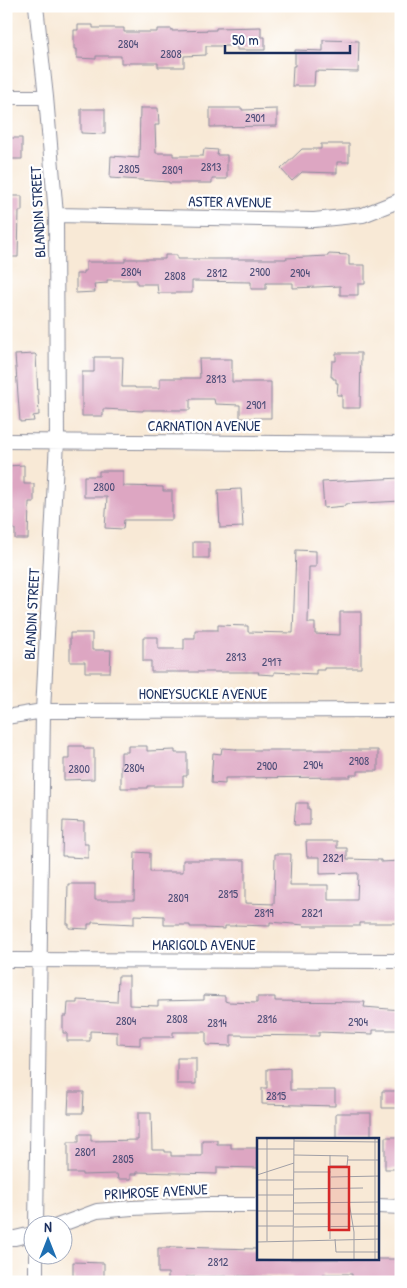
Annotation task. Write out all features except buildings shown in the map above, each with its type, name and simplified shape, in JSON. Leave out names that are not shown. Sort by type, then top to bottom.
[{"type":"street","name":"BLANDIN STREET","points":[[36,6],[56,215],[58,441],[43,711],[36,1216]]},
{"type":"street","points":[[6,98],[46,97]]},
{"type":"street","name":"ASTER AVENUE","points":[[56,215],[314,220],[363,215],[401,200]]},
{"type":"street","name":"CARNATION AVENUE","points":[[6,441],[401,444]]},
{"type":"street","name":"HONEYSUCKLE AVENUE","points":[[6,717],[43,711],[401,710]]},
{"type":"street","name":"MARIGOLD AVENUE","points":[[6,960],[401,961]]},
{"type":"street","name":"PRIMROSE AVENUE","points":[[72,1220],[97,1211],[132,1208],[257,1205]]},
{"type":"street","points":[[380,1206],[401,1207]]},
{"type":"street","points":[[6,1238],[22,1236]]},
{"type":"street","points":[[36,1266],[36,1282]]}]
